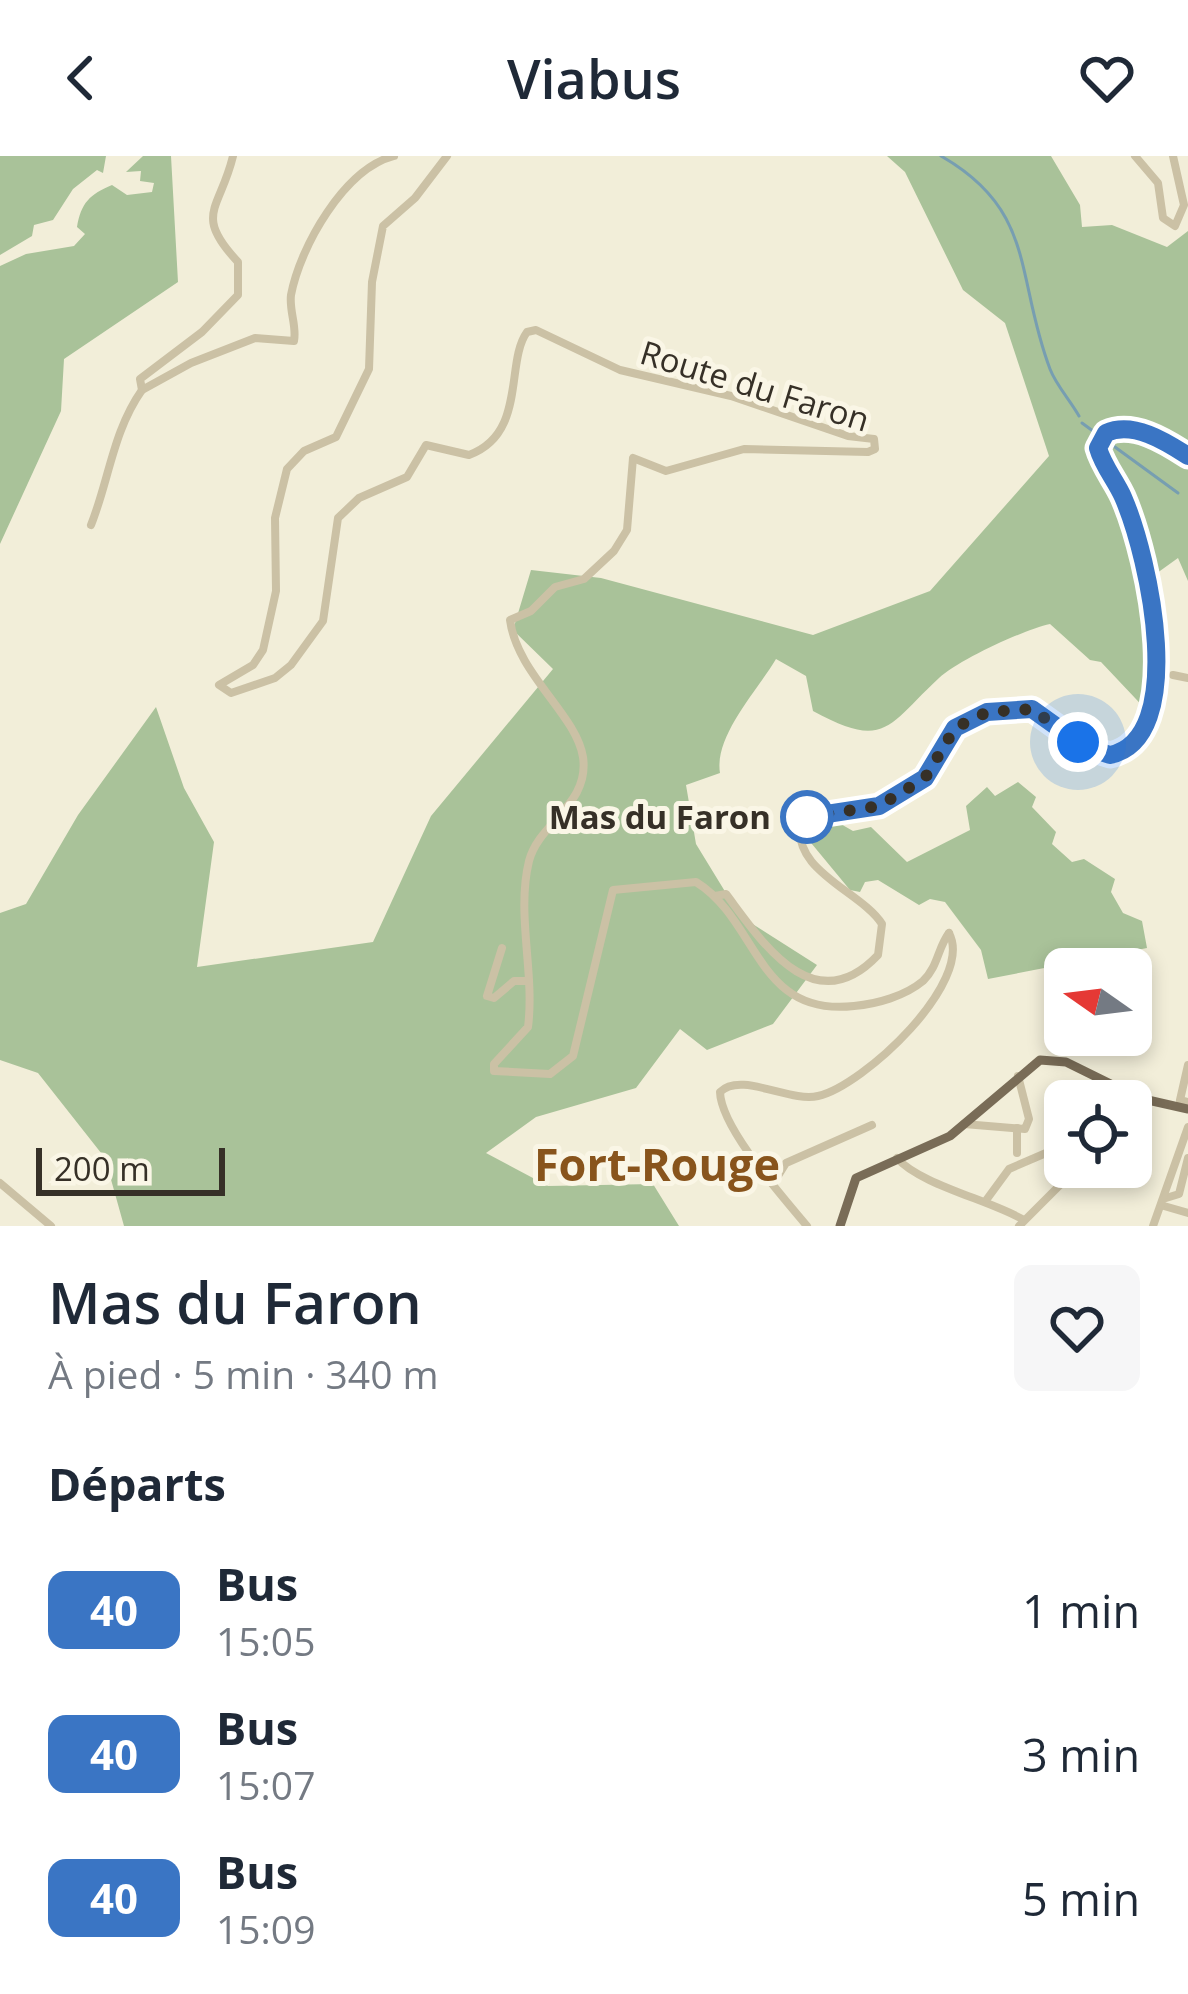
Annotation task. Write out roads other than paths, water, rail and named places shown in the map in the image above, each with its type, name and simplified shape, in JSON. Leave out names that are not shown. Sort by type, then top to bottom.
[{"type":"main road","points":[[840,1226],[852,1182],[939,1142],[1034,1062],[1059,1060],[1139,1098],[1188,1106]]},
{"type":"street","points":[[91,525],[103,495],[104,473],[142,390],[140,379],[202,332],[238,295],[238,262],[214,237],[209,219],[233,156]]},
{"type":"street","points":[[142,390],[191,362],[255,338],[294,341],[290,299],[318,229],[372,165],[394,156]]},
{"type":"street","name":"Route du Faron","points":[[447,156],[383,226],[372,282],[369,369],[336,437],[304,451],[286,469],[275,518],[276,591],[263,650],[254,665],[221,680],[226,693],[284,672],[323,620],[334,532],[350,503],[407,477],[426,445],[442,445],[461,456],[478,452],[491,438],[511,407],[527,332],[536,330],[620,370],[731,396],[876,443],[868,452],[744,448],[666,471],[633,458],[627,530],[614,551],[584,579],[555,587],[531,611],[510,620],[520,653],[579,743],[584,770],[565,814],[532,853],[524,904],[527,1027],[494,1064],[499,1075],[550,1074],[573,1056],[613,890],[689,880],[717,900]]},
{"type":"street","points":[[1136,156],[1158,183],[1162,218],[1174,226],[1184,206],[1172,156]]},
{"type":"street","points":[[1167,638],[1123,497],[1100,457],[1102,436],[1121,428],[1162,441],[1188,456]]},
{"type":"street","points":[[1171,661],[1173,681],[1188,678]]},
{"type":"street","points":[[807,1226],[723,1107],[720,1092],[740,1084],[806,1098],[837,1089],[931,1008],[944,983],[954,938],[947,934],[931,972],[908,991],[858,1006],[823,1007],[802,1002],[771,975],[717,900],[726,894],[762,947],[797,973],[833,977],[860,969],[878,955],[882,924],[833,884],[804,848],[801,821],[812,814],[879,806],[925,778],[955,728],[976,715],[1032,709],[1085,747],[1110,755],[1143,742],[1162,718]]},
{"type":"street","points":[[502,948],[487,997],[494,998],[514,981],[529,981]]},
{"type":"street","points":[[1188,1064],[1180,1100],[1188,1106]]},
{"type":"street","points":[[963,1124],[1017,1128],[1029,1123],[1018,1075]]},
{"type":"street","points":[[773,1184],[785,1163],[872,1125]]},
{"type":"street","points":[[1154,1226],[1187,1127]]},
{"type":"street","points":[[1017,1128],[1017,1154]]},
{"type":"street","points":[[987,1199],[1009,1169],[1044,1154]]},
{"type":"street","points":[[897,1158],[911,1171],[987,1199],[1021,1222],[1057,1188]]},
{"type":"street","points":[[1165,1202],[1179,1194],[1188,1158]]},
{"type":"street","points":[[0,1183],[51,1226]]},
{"type":"street","points":[[1165,1202],[1188,1213]]},
{"type":"waterway","points":[[941,156],[972,177],[1008,223],[1050,369],[1079,416]]},
{"type":"waterway","points":[[1082,423],[1178,493]]},
{"type":"place","name":"Mas du Faron","points":[[807,817]]},
{"type":"district","name":"Fort-Rouge","points":[[657,1165]]}]
